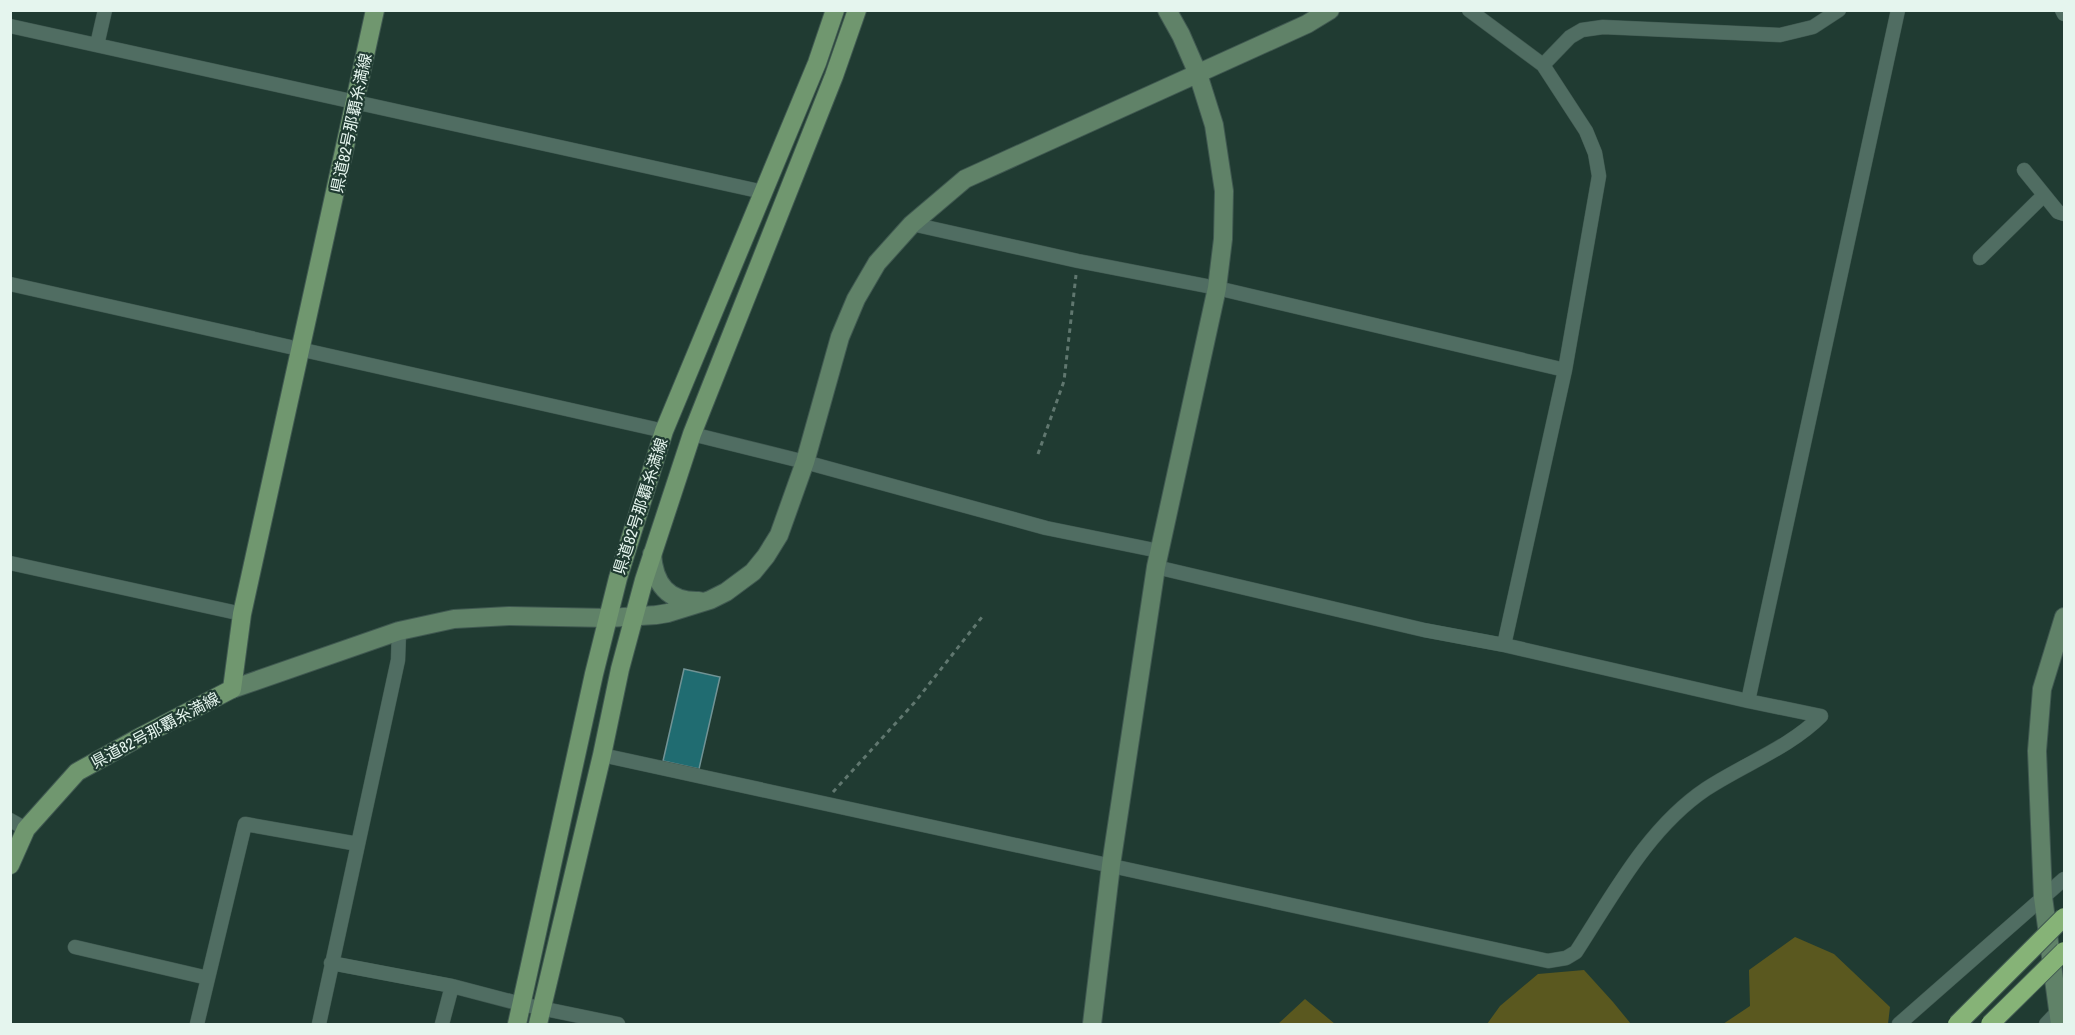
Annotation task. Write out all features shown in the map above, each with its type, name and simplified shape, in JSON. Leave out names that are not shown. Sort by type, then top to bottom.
[{"type":"highway","points":[[1957,1024],[2064,917]]},
{"type":"highway","points":[[1990,1024],[2064,951]]},
{"type":"main road","name":"県道82号那覇糸満線","points":[[10,865],[18,824],[77,772],[140,736],[232,689],[242,614],[375,10]]},
{"type":"main road","name":"県道82号那覇糸満線","points":[[517,1024],[608,618],[618,578],[664,431],[817,63],[835,10]]},
{"type":"main road","name":"県道82号那覇糸満線","points":[[540,1016],[634,616],[652,554],[692,434],[834,76],[857,10]]},
{"type":"street","points":[[97,45],[105,10]]},
{"type":"street","points":[[1092,1024],[1111,865],[1157,559],[1218,288],[1223,239],[1224,191],[1214,124],[1198,74],[1167,10]]},
{"type":"street","points":[[232,689],[399,631],[454,619],[509,616],[608,618],[668,613],[710,600],[726,592],[753,572],[779,535],[805,462],[840,337],[856,299],[878,263],[912,224],[965,179],[1307,24],[1329,10]]},
{"type":"street","points":[[1469,10],[1544,65],[1586,131],[1595,153],[1599,176],[1565,370],[1504,645]]},
{"type":"street","points":[[1544,65],[1570,37],[1582,30],[1603,27],[1780,35],[1813,27],[1839,10]]},
{"type":"street","points":[[1748,701],[1898,10]]},
{"type":"street","points":[[10,26],[763,192]]},
{"type":"street","points":[[2024,170],[2058,212],[2064,214]]},
{"type":"street","points":[[1980,258],[2044,195]]},
{"type":"street","points":[[912,224],[1078,261],[1218,288],[1565,370]]},
{"type":"street","points":[[10,284],[664,431]]},
{"type":"street","points":[[602,755],[1548,961],[1566,958],[1576,952],[1630,868],[1675,813],[1706,789],[1796,737],[1821,716],[1504,645],[1424,630],[805,462],[692,434]]},
{"type":"street","points":[[652,554],[656,576],[664,590],[686,601],[710,600]]},
{"type":"street","points":[[10,563],[242,614]]},
{"type":"street","points":[[2057,1016],[2043,897],[2037,751],[2042,689],[2064,617]]},
{"type":"street","points":[[319,1024],[398,660],[399,631]]},
{"type":"street","points":[[197,1024],[245,824],[358,844]]},
{"type":"street","points":[[1899,1024],[2064,879]]},
{"type":"street","points":[[75,948],[208,978]]},
{"type":"street","points":[[331,963],[452,986],[521,1004],[540,1016],[618,1024]]},
{"type":"street","points":[[442,1024],[452,986]]},
{"type":"path","points":[[1038,454],[1064,381],[1078,261]]},
{"type":"path","points":[[823,802],[915,702],[982,617]]},
{"type":"shaded area","points":[[1795,937],[1834,954],[1890,1007],[1888,1024],[1723,1024],[1750,1006],[1749,970]]},
{"type":"shaded area","points":[[1584,970],[1631,1024],[1487,1024],[1500,1006],[1538,974]]},
{"type":"shaded area","points":[[1305,999],[1335,1024],[1278,1024]]},
{"type":"building","points":[[684,669],[720,677],[699,769],[663,761]]}]
